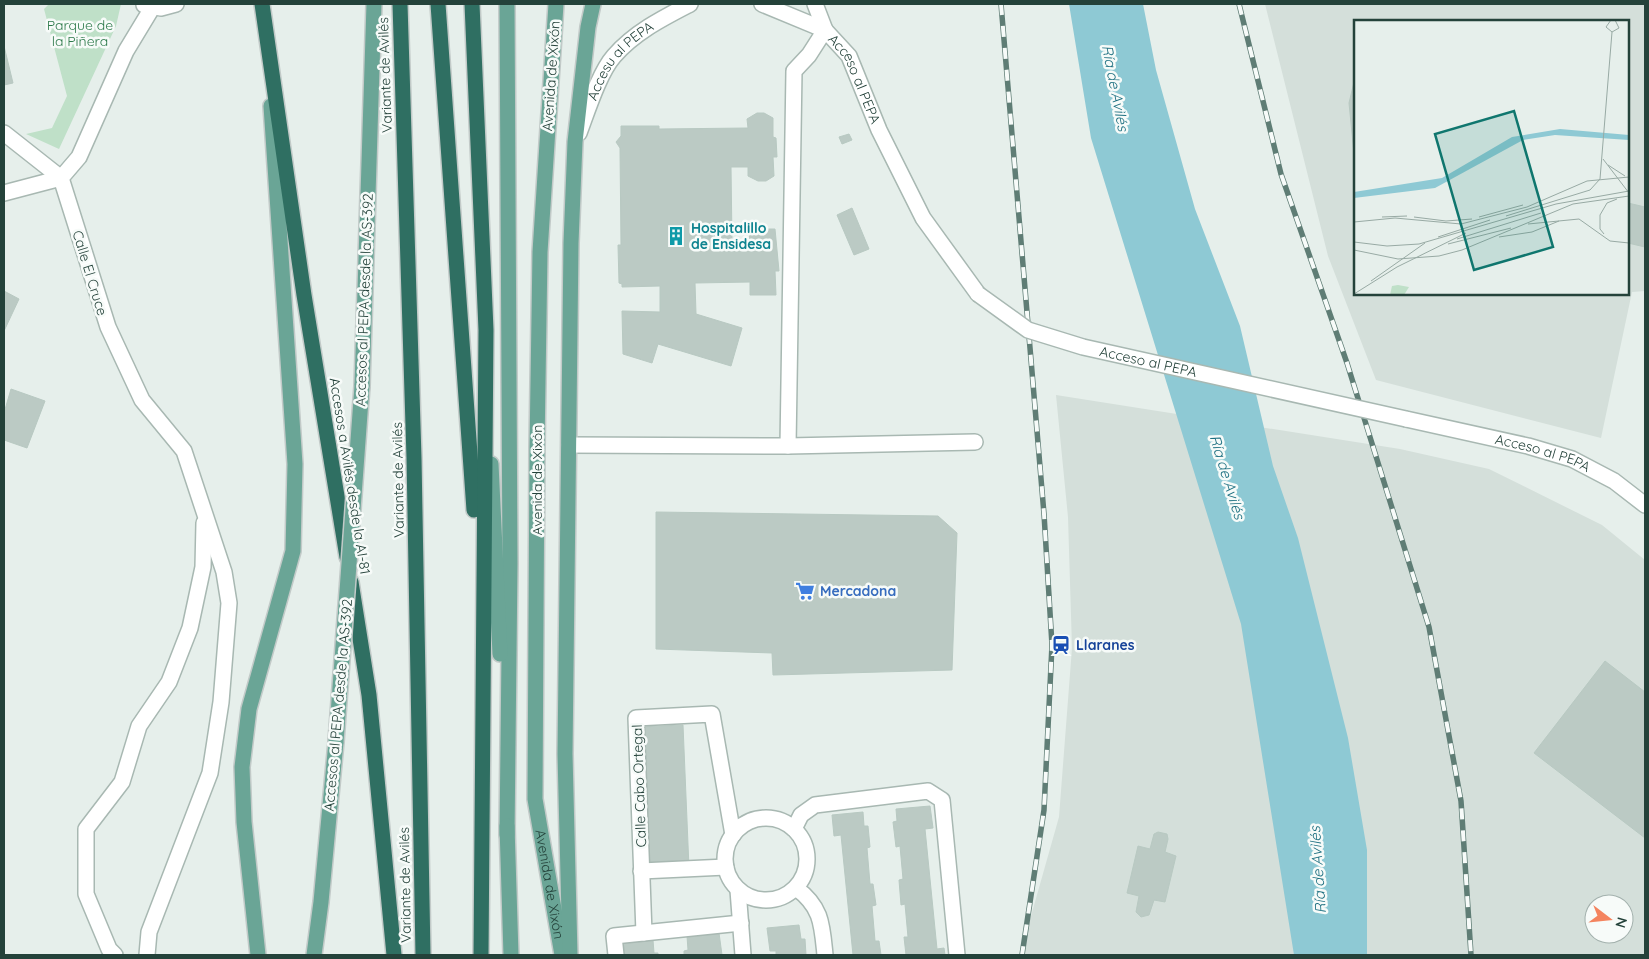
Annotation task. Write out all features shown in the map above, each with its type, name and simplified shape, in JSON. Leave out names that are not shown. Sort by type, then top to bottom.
[{"type":"highway","name":"Accesos a Avilés desde la AI-81","points":[[262,4],[304,294],[369,695],[394,955]]},
{"type":"highway","name":"Variante de Avilés","points":[[400,4],[414,458],[423,955]]},
{"type":"highway","points":[[438,4],[443,48],[482,619]]},
{"type":"highway","points":[[472,4],[486,330],[482,619],[481,955]]},
{"type":"main road","name":"Accesos al PEPA desde la AS-392","points":[[314,955],[336,742],[362,386],[374,4]]},
{"type":"main road","points":[[507,4],[510,564],[507,835]]},
{"type":"main road","name":"Avenida de Xixón","points":[[556,4],[540,252],[536,448],[535,799],[562,955]]},
{"type":"main road","name":"Avenida de Xixón","points":[[570,955],[564,754],[571,243],[575,142],[588,27],[593,4]]},
{"type":"main road","points":[[258,955],[244,822],[242,767],[249,709],[293,551],[294,464],[266,37]]},
{"type":"main road","points":[[486,330],[511,955]]},
{"type":"street","points":[[4,193],[61,178],[79,157],[147,6],[161,8],[176,4]]},
{"type":"street","name":"Accesu al PEPA","points":[[575,142],[594,93],[613,56],[652,23],[690,4]]},
{"type":"street","points":[[762,4],[825,30],[809,55],[794,72],[788,446]]},
{"type":"street","name":"Acceso al PEPA","points":[[816,4],[825,30],[850,56],[879,130],[923,218],[978,294],[1028,330],[1083,348],[1528,446],[1572,459],[1614,481],[1645,505]]},
{"type":"street","points":[[4,134],[61,178]]},
{"type":"street","name":"Calle El Cruce","points":[[61,178],[108,327],[142,400],[184,451],[214,537],[224,572],[229,603],[226,654],[210,773],[149,932],[147,955]]},
{"type":"street","points":[[569,445],[788,446],[975,442]]},
{"type":"street","points":[[115,955],[110,949],[86,894],[86,828],[122,782],[139,726],[169,682],[190,628],[203,567],[205,511]]},
{"type":"street","name":"Calle Cabo Ortegal","points":[[644,933],[636,718],[712,714],[733,835]]},
{"type":"street","points":[[794,829],[801,815],[816,805],[928,791],[942,800],[957,955]]},
{"type":"street","points":[[760,818],[778,820],[794,829],[806,848],[806,870],[796,888],[776,900],[753,899],[738,890],[728,878],[726,867],[727,847],[733,835],[745,824],[760,818]]},
{"type":"street","points":[[641,871],[726,867]]},
{"type":"street","points":[[796,888],[811,899],[822,922],[825,955]]},
{"type":"street","points":[[738,890],[744,955]]},
{"type":"street","points":[[616,955],[614,936],[741,923]]},
{"type":"shaded area","points":[[1265,4],[1645,4],[1645,291],[1632,292],[1601,438],[1376,380],[1328,256]]},
{"type":"shaded area","points":[[1056,395],[1400,449],[1489,469],[1602,525],[1645,560],[1645,955],[1020,955],[1059,817],[1072,648],[1068,517]]},
{"type":"green space","name":"Parque de la Piñera","points":[[49,4],[121,4],[116,26],[59,149],[26,134],[52,128],[67,96],[44,9]]},
{"type":"water","name":"Ría de Avilés","points":[[1069,4],[1143,4],[1156,70],[1195,209],[1240,326],[1273,466],[1298,538],[1348,738],[1367,850],[1367,955],[1294,955],[1241,624],[1091,138]]},
{"type":"building","points":[[4,46],[13,83],[4,85]]},
{"type":"building","points":[[1354,82],[1354,154],[1349,103]]},
{"type":"building","name":"Hospitalillo de Ensidesa","points":[[757,113],[764,113],[773,118],[773,137],[776,138],[777,157],[773,157],[774,176],[766,181],[758,181],[748,176],[748,167],[731,167],[732,243],[750,243],[749,229],[775,229],[779,271],[775,271],[776,295],[750,295],[750,282],[695,283],[696,314],[742,328],[731,366],[658,344],[652,363],[623,354],[622,311],[660,312],[660,286],[622,287],[622,284],[619,283],[618,245],[621,245],[620,148],[616,142],[621,136],[621,126],[659,126],[659,129],[748,128],[747,119]]},
{"type":"building","points":[[849,134],[852,140],[842,144],[839,137]]},
{"type":"building","points":[[1629,203],[1645,207],[1645,247],[1629,243]]},
{"type":"building","points":[[852,208],[869,249],[854,255],[837,215]]},
{"type":"building","points":[[4,291],[19,299],[4,331]]},
{"type":"building","points":[[11,389],[45,401],[27,448],[4,440],[4,413]]},
{"type":"building","name":"Mercadona","points":[[656,512],[938,516],[957,533],[952,670],[773,675],[772,653],[656,649]]},
{"type":"building","points":[[1605,661],[1645,692],[1645,838],[1534,753]]},
{"type":"building","points":[[683,725],[689,868],[650,869],[649,850],[646,850],[645,817],[648,817],[645,759],[642,759],[640,727]]},
{"type":"building","points":[[930,806],[933,828],[925,829],[937,949],[944,948],[945,955],[906,955],[904,937],[908,937],[905,904],[901,905],[899,880],[903,879],[900,846],[896,847],[893,822],[897,821],[896,809]]},
{"type":"building","points":[[863,812],[864,826],[868,826],[870,847],[867,848],[870,884],[873,884],[876,905],[872,906],[875,941],[879,941],[881,955],[853,955],[841,835],[834,836],[832,815]]},
{"type":"building","points":[[1158,832],[1167,834],[1168,839],[1165,852],[1176,856],[1165,902],[1154,900],[1149,915],[1141,917],[1136,912],[1139,896],[1127,893],[1138,846],[1150,849],[1154,834]]},
{"type":"building","points":[[799,925],[801,939],[805,939],[806,955],[776,955],[776,951],[770,951],[767,928]]},
{"type":"building","points":[[719,933],[722,955],[684,955],[684,951],[688,950],[687,936]]},
{"type":"building","points":[[653,940],[654,953],[658,953],[658,955],[622,955],[621,943]]},
{"type":"railway","points":[[1001,4],[1044,514],[1052,645],[1044,810],[1022,955]]},
{"type":"railway","points":[[1239,4],[1281,174],[1347,363],[1429,627],[1461,801],[1471,955]]},
{"type":"place","name":"Hospitalillo de Ensidesa","points":[[676,236]]},
{"type":"place","name":"Mercadona","points":[[805,591]]},
{"type":"place","name":"Llaranes","points":[[1061,645]]}]
